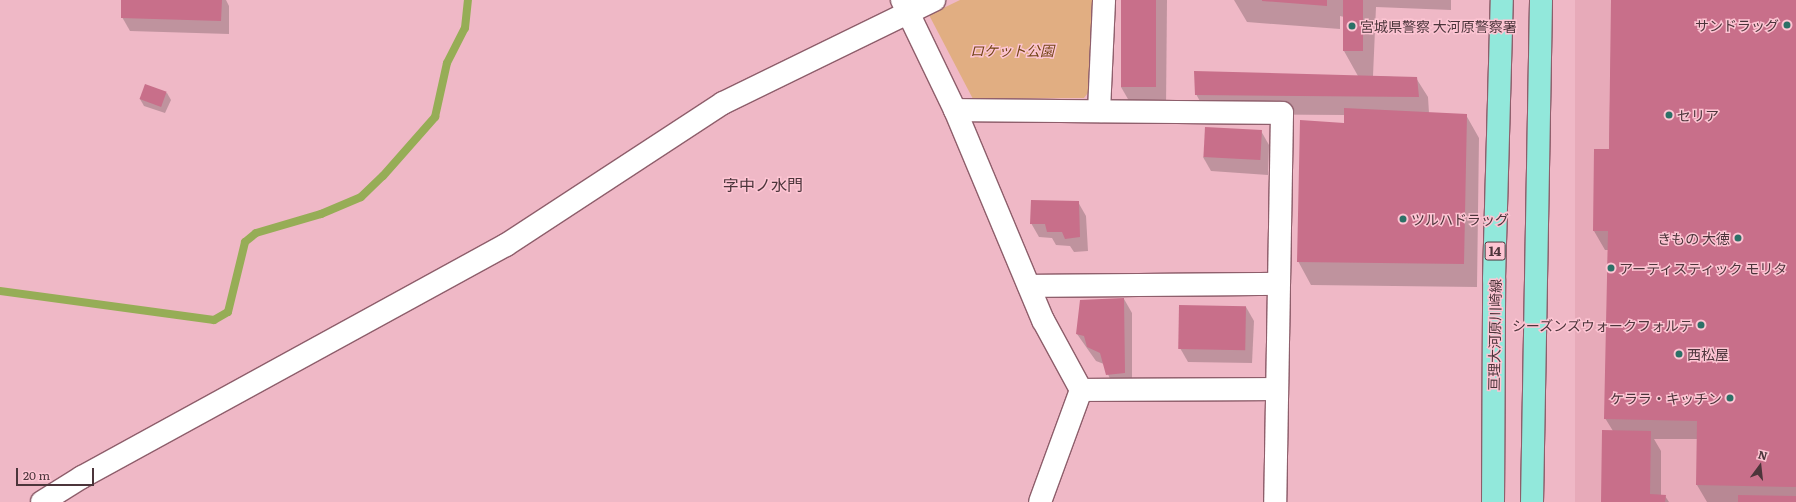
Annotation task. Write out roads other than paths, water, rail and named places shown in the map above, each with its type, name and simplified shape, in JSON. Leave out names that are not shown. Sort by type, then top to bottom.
[{"type":"main road","name":"亘理大河原川崎線","points":[[1493,502],[1494,279],[1502,0]]},
{"type":"main road","points":[[1532,502],[1542,0]]},
{"type":"street","points":[[42,502],[82,477],[506,245],[723,103],[905,6],[934,0]]},
{"type":"street","points":[[1099,112],[1104,0]]},
{"type":"street","points":[[905,6],[955,110],[1043,320],[1081,390],[1040,502]]},
{"type":"street","points":[[955,110],[1282,113],[1275,502]]},
{"type":"street","points":[[1029,286],[1278,284]]},
{"type":"street","points":[[1081,390],[1276,389]]},
{"type":"waterway","points":[[0,291],[214,320],[228,312],[245,242],[256,233],[321,214],[361,197],[383,176],[435,117],[447,63],[465,28],[468,0]]},
{"type":"place","name":"サンドラッグ","points":[[1787,25]]},
{"type":"place","name":"宮城県警察 大河原警察署","points":[[1352,26]]},
{"type":"place","name":"セリア","points":[[1669,115]]},
{"type":"place","name":"ツルハドラッグ","points":[[1403,219]]},
{"type":"place","name":"きもの 大徳","points":[[1738,238]]},
{"type":"place","name":"アーティスティック モリタ","points":[[1611,268]]},
{"type":"place","name":"シーズンズウォークフォルテ","points":[[1701,325]]},
{"type":"place","name":"西松屋","points":[[1679,354]]},
{"type":"place","name":"ケララ・キッチン","points":[[1730,398]]},
{"type":"district","name":"字中ノ水門","points":[[763,184]]},
{"type":"park label","name":"ロケット公園","points":[[1012,50]]}]
